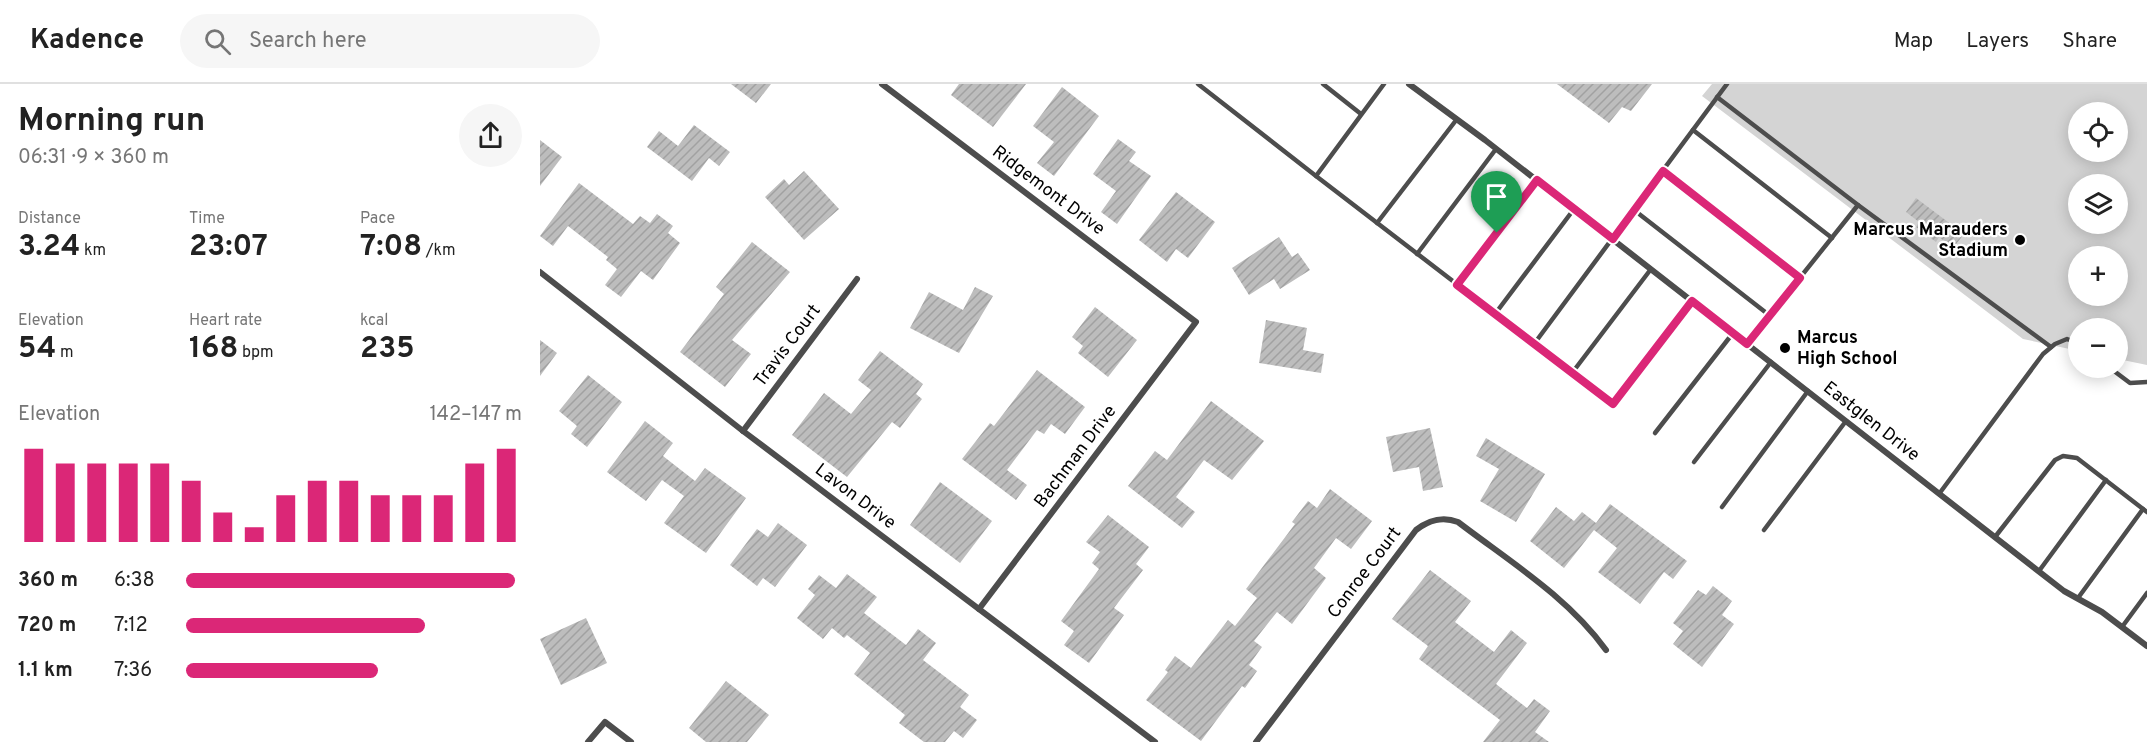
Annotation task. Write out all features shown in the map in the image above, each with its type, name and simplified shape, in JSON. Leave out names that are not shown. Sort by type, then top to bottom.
[{"type":"street","name":"Ridgemont Drive","points":[[882,84],[1196,322]]},
{"type":"street","name":"Eastglen Drive","points":[[1409,84],[1537,180],[2039,571],[2147,646]]},
{"type":"street","name":"Lavon Drive","points":[[540,272],[743,431],[1155,742]]},
{"type":"street","name":"Travis Court","points":[[743,431],[857,279]]},
{"type":"street","name":"Bachman Drive","points":[[979,609],[1196,322]]},
{"type":"street","name":"Conroe Court","points":[[1256,742],[1416,530],[1436,520],[1447,518],[1458,522],[1578,617],[1606,650]]},
{"type":"street","points":[[588,742],[605,722],[631,742]]},
{"type":"lane","points":[[1198,84],[1613,404],[1692,301]]},
{"type":"lane","points":[[1323,84],[1362,114]]},
{"type":"lane","points":[[1316,176],[1384,84]]},
{"type":"lane","points":[[1534,344],[1727,84]]},
{"type":"lane","points":[[1717,97],[1858,205],[2051,347]]},
{"type":"lane","points":[[1377,224],[1457,119]]},
{"type":"lane","points":[[1693,130],[1832,238]]},
{"type":"lane","points":[[1417,254],[1496,149]]},
{"type":"lane","points":[[1663,171],[1800,278]]},
{"type":"lane","points":[[1457,285],[1537,180]]},
{"type":"lane","points":[[1747,344],[1858,205]]},
{"type":"lane","points":[[1495,314],[1574,209]]},
{"type":"lane","points":[[1634,210],[1769,315]]},
{"type":"lane","points":[[1572,373],[1651,269]]},
{"type":"lane","points":[[1655,433],[1733,333]]},
{"type":"lane","points":[[1939,494],[2043,354],[2051,347],[2068,339]]},
{"type":"lane","points":[[1694,462],[1771,362]]},
{"type":"lane","points":[[2123,378],[2130,383],[2147,382]]},
{"type":"lane","points":[[1722,507],[1808,391]]},
{"type":"lane","points":[[1764,530],[1846,421]]},
{"type":"lane","points":[[1995,537],[2055,460],[2063,456],[2077,458],[2145,510],[2078,598]]},
{"type":"lane","points":[[2039,571],[2106,480]]},
{"type":"lane","points":[[2122,627],[2147,593]]},
{"type":"shaded area","name":"Marcus Marauders Stadium","points":[[1712,84],[2147,84],[2147,365],[2128,361],[2128,318],[2068,318],[2068,349],[2023,339],[1702,96]]},
{"type":"building","points":[[731,84],[771,84],[756,103]]},
{"type":"building","points":[[959,84],[1026,84],[993,127],[951,95]]},
{"type":"building","points":[[1557,84],[1652,84],[1631,111],[1622,107],[1609,123]]},
{"type":"building","points":[[1062,87],[1099,116],[1054,176],[1037,163],[1054,142],[1033,126]]},
{"type":"building","points":[[694,125],[730,152],[719,166],[709,158],[692,181],[647,147],[659,131],[678,146]]},
{"type":"building","points":[[1118,139],[1136,152],[1129,161],[1151,176],[1117,224],[1101,212],[1116,191],[1093,174]]},
{"type":"building","points":[[540,140],[562,157],[540,186]]},
{"type":"building","points":[[804,171],[839,209],[804,240],[765,197],[784,179],[789,185]]},
{"type":"building","points":[[579,183],[633,224],[640,216],[650,223],[657,214],[673,226],[668,233],[680,243],[653,280],[641,271],[621,297],[605,285],[617,269],[606,260],[608,257],[568,226],[553,246],[540,236]]},
{"type":"building","points":[[1176,192],[1215,222],[1188,258],[1176,249],[1167,262],[1139,240]]},
{"type":"building","points":[[1916,198],[1964,234],[1953,248],[1939,237],[1936,242],[1916,227],[1919,222],[1906,212]]},
{"type":"building","points":[[1279,237],[1292,257],[1298,253],[1310,270],[1280,289],[1274,279],[1249,295],[1232,268]]},
{"type":"building","points":[[752,242],[790,272],[732,340],[751,354],[725,387],[680,352],[724,294],[716,287]]},
{"type":"building","points":[[975,287],[993,296],[959,353],[910,328],[929,292],[963,310]]},
{"type":"building","points":[[1095,307],[1137,340],[1108,377],[1078,353],[1083,346],[1072,337]]},
{"type":"building","points":[[1266,320],[1307,328],[1303,350],[1324,354],[1321,373],[1259,363]]},
{"type":"building","points":[[540,340],[557,353],[540,376]]},
{"type":"building","points":[[880,351],[923,384],[916,394],[922,399],[900,428],[892,422],[847,477],[792,435],[824,393],[851,414],[871,390],[858,380]]},
{"type":"building","points":[[1037,370],[1085,407],[1065,434],[1051,424],[1044,434],[1037,430],[1007,470],[1027,485],[1016,500],[962,459],[990,423],[994,426]]},
{"type":"building","points":[[588,375],[622,402],[587,447],[571,434],[577,426],[559,411]]},
{"type":"building","points":[[1211,401],[1264,441],[1232,480],[1204,460],[1176,497],[1195,512],[1182,528],[1128,486],[1155,451],[1167,460]]},
{"type":"building","points":[[645,421],[673,443],[663,456],[695,481],[705,468],[746,498],[706,553],[664,523],[684,496],[662,480],[646,501],[607,472]]},
{"type":"building","points":[[1430,428],[1443,487],[1423,491],[1419,467],[1393,472],[1386,437]]},
{"type":"building","points":[[1486,438],[1545,474],[1516,522],[1480,501],[1499,469],[1476,456]]},
{"type":"building","points":[[940,482],[992,521],[960,563],[910,525]]},
{"type":"building","points":[[1330,489],[1372,521],[1351,549],[1336,538],[1314,568],[1326,578],[1292,624],[1277,612],[1254,641],[1262,647],[1249,665],[1257,671],[1245,688],[1242,686],[1201,741],[1146,700],[1168,672],[1165,670],[1175,656],[1191,668],[1228,620],[1235,626],[1257,598],[1246,589],[1295,524],[1292,522],[1308,501],[1317,508]]},
{"type":"building","points":[[1610,504],[1687,561],[1673,579],[1664,572],[1640,604],[1598,572],[1617,548],[1594,530],[1564,568],[1530,541],[1556,507],[1574,521],[1582,512],[1596,523]]},
{"type":"building","points":[[1108,515],[1149,547],[1136,564],[1143,570],[1114,608],[1124,615],[1089,663],[1064,645],[1074,631],[1061,621],[1099,569],[1092,563],[1100,552],[1086,542]]},
{"type":"building","points":[[778,523],[807,545],[775,587],[763,578],[757,586],[730,565],[757,529],[768,537]]},
{"type":"building","points":[[1430,570],[1471,601],[1455,622],[1494,652],[1511,630],[1527,643],[1496,684],[1527,708],[1534,699],[1550,711],[1535,732],[1549,742],[1483,742],[1500,720],[1419,659],[1428,646],[1392,619]]},
{"type":"building","points":[[847,574],[877,597],[864,613],[906,645],[918,629],[936,643],[923,660],[969,695],[960,707],[977,720],[963,738],[954,731],[945,742],[924,742],[899,723],[905,715],[854,674],[870,653],[847,635],[844,638],[832,628],[823,639],[797,618],[815,595],[808,589],[819,575],[836,588]]},
{"type":"building","points":[[1713,586],[1732,601],[1722,615],[1734,624],[1702,667],[1673,644],[1683,631],[1673,623],[1698,590],[1706,595]]},
{"type":"building","points":[[586,618],[607,663],[561,685],[540,639]]},
{"type":"building","points":[[726,681],[769,715],[747,742],[706,742],[689,728]]},
{"type":"place","name":"Marcus Marauders Stadium","points":[[2020,240]]},
{"type":"place","name":"Marcus High School","points":[[1785,348]]},
{"type":"route","points":[[1663,171],[1800,278],[1747,344],[1692,301],[1613,404],[1457,285],[1497,233],[1537,180],[1613,239],[1663,171]]}]
